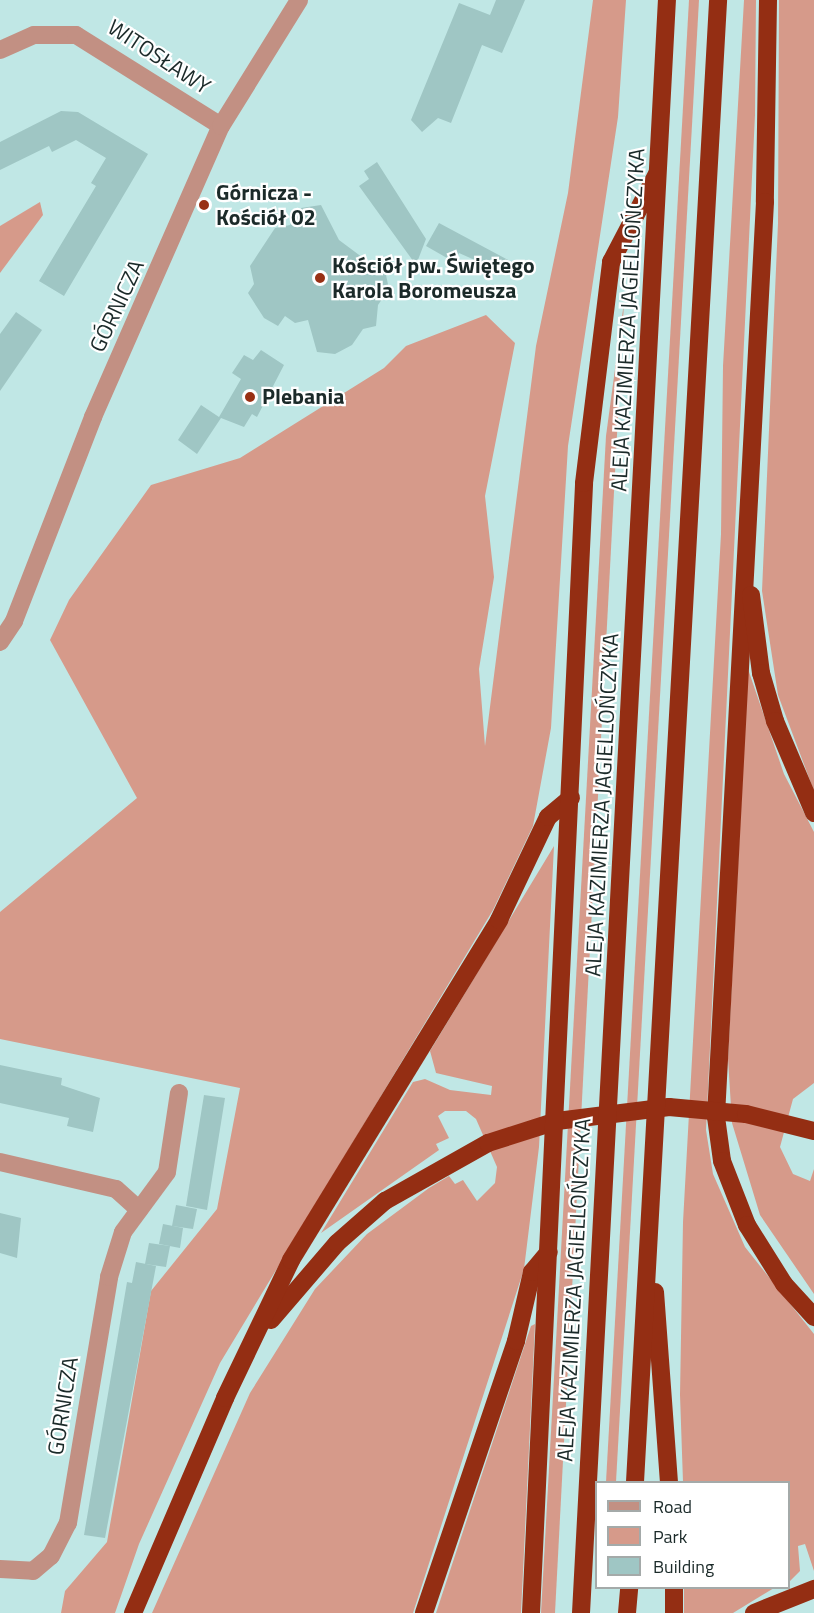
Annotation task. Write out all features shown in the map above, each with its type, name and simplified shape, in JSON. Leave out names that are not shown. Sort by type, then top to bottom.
[{"type":"highway","name":"ALEJA KAZIMIERZA JAGIELLOŃCZYKA","points":[[581,1613],[659,169],[666,0]]},
{"type":"highway","points":[[634,1481],[718,0]]},
{"type":"highway","points":[[768,0],[765,202],[716,1117],[722,1161],[747,1225],[784,1284],[814,1317]]},
{"type":"highway","points":[[531,1613],[584,483],[611,262],[659,169]]},
{"type":"highway","points":[[745,549],[761,674],[790,763],[814,813]]},
{"type":"highway","points":[[134,1613],[225,1398],[258,1335],[291,1260],[499,920],[548,818],[571,798]]},
{"type":"highway","points":[[258,1335],[337,1244],[385,1201],[488,1143],[557,1121],[627,1109],[669,1107],[786,1123],[814,1131]]},
{"type":"highway","points":[[649,1219],[669,1481]]},
{"type":"highway","points":[[424,1613],[516,1341],[532,1272],[549,1252]]},
{"type":"highway","points":[[627,1613],[629,1589]]},
{"type":"highway","points":[[674,1589],[674,1613]]},
{"type":"highway","points":[[754,1613],[814,1589]]},
{"type":"street","name":"GÓRNICZA","points":[[0,642],[14,621],[93,417],[221,126],[299,0]]},
{"type":"street","name":"WITOSŁAWY","points":[[0,50],[34,35],[76,34],[221,126]]},
{"type":"street","name":"GÓRNICZA","points":[[0,1569],[33,1571],[51,1556],[68,1523],[108,1277],[123,1232],[167,1172],[179,1093]]},
{"type":"street","points":[[0,1162],[116,1189],[139,1210]]},
{"type":"green space","points":[[593,0],[626,0],[618,117],[568,446],[551,728],[533,826],[493,910],[220,1363],[139,1544],[115,1613],[61,1613],[65,1591],[107,1542],[151,1291],[217,1209],[240,1088],[0,1039],[0,912],[137,798],[50,640],[69,600],[151,485],[240,458],[384,368],[406,346],[486,315],[515,343],[485,496],[494,577],[479,669],[485,746],[536,346],[568,193]]},
{"type":"green space","points":[[689,0],[699,0],[616,1481],[606,1481]]},
{"type":"green space","points":[[744,0],[756,0],[755,115],[706,1130],[713,1174],[745,1247],[814,1334],[814,1571],[805,1544],[798,1546],[800,1571],[790,1581],[790,1481],[683,1481],[680,1395],[683,1222],[721,534],[723,366]]},
{"type":"green space","points":[[779,0],[814,0],[814,791],[778,695],[762,591],[778,223]]},
{"type":"green space","points":[[40,202],[43,215],[0,273],[0,226]]},
{"type":"green space","points":[[624,302],[555,1613],[541,1613],[606,436]]},
{"type":"green space","points":[[748,669],[784,774],[814,832],[814,1083],[793,1099],[780,1147],[793,1174],[810,1181],[814,1169],[814,1294],[760,1215],[732,1123],[728,1059]]},
{"type":"green space","points":[[554,846],[539,1147],[524,1269],[413,1613],[152,1613],[250,1393],[315,1289],[367,1234],[449,1176],[455,1184],[463,1180],[477,1201],[495,1183],[497,1167],[476,1119],[466,1111],[445,1111],[438,1116],[449,1138],[436,1144],[439,1150],[321,1233],[413,1082],[425,1079],[450,1090],[491,1095],[492,1086],[436,1073],[430,1051]]},
{"type":"green space","points":[[535,1324],[521,1613],[436,1613],[531,1326]]},
{"type":"green space","points":[[684,1589],[772,1589],[733,1613],[684,1613]]},
{"type":"building","points":[[496,0],[525,0],[502,53],[482,45],[451,123],[438,118],[422,132],[411,120],[459,3],[490,15]]},
{"type":"building","points":[[61,111],[78,112],[148,154],[64,296],[39,281],[96,186],[91,183],[106,158],[76,140],[52,152],[49,146],[0,170],[0,142]]},
{"type":"building","points":[[377,162],[426,239],[416,265],[359,186],[369,179],[364,171]]},
{"type":"building","name":"Kościół pw. Świętego Karola Boromeusza","points":[[321,205],[339,240],[386,275],[389,289],[378,305],[376,326],[363,329],[352,345],[335,354],[317,352],[308,320],[295,323],[285,316],[278,326],[264,318],[248,293],[254,284],[250,266],[275,228],[290,225],[301,208]]},
{"type":"building","points":[[439,223],[510,261],[504,273],[459,253],[454,262],[426,246]]},
{"type":"building","points":[[16,312],[42,330],[0,391],[0,334]]},
{"type":"building","name":"Plebania","points":[[261,350],[284,365],[257,417],[252,414],[244,427],[221,418],[197,454],[178,440],[201,405],[219,417],[241,379],[232,373],[244,355],[253,360]]},
{"type":"building","points":[[0,1065],[62,1078],[61,1085],[100,1098],[93,1132],[67,1126],[69,1118],[0,1103]]},
{"type":"building","points":[[204,1095],[225,1098],[207,1210],[186,1206]]},
{"type":"building","points":[[176,1205],[197,1209],[193,1229],[172,1226]]},
{"type":"building","points":[[0,1213],[21,1218],[17,1258],[0,1253]]},
{"type":"building","points":[[163,1224],[183,1228],[180,1248],[159,1244]]},
{"type":"building","points":[[149,1243],[170,1246],[166,1267],[145,1264]]},
{"type":"building","points":[[136,1262],[156,1266],[105,1538],[84,1535],[127,1282],[132,1283]]},
{"type":"place","name":"Górnicza - Kościół 02","points":[[204,205]]},
{"type":"place","name":"Kościół pw. Świętego Karola Boromeusza","points":[[320,278]]},
{"type":"place","name":"Plebania","points":[[250,397]]}]
